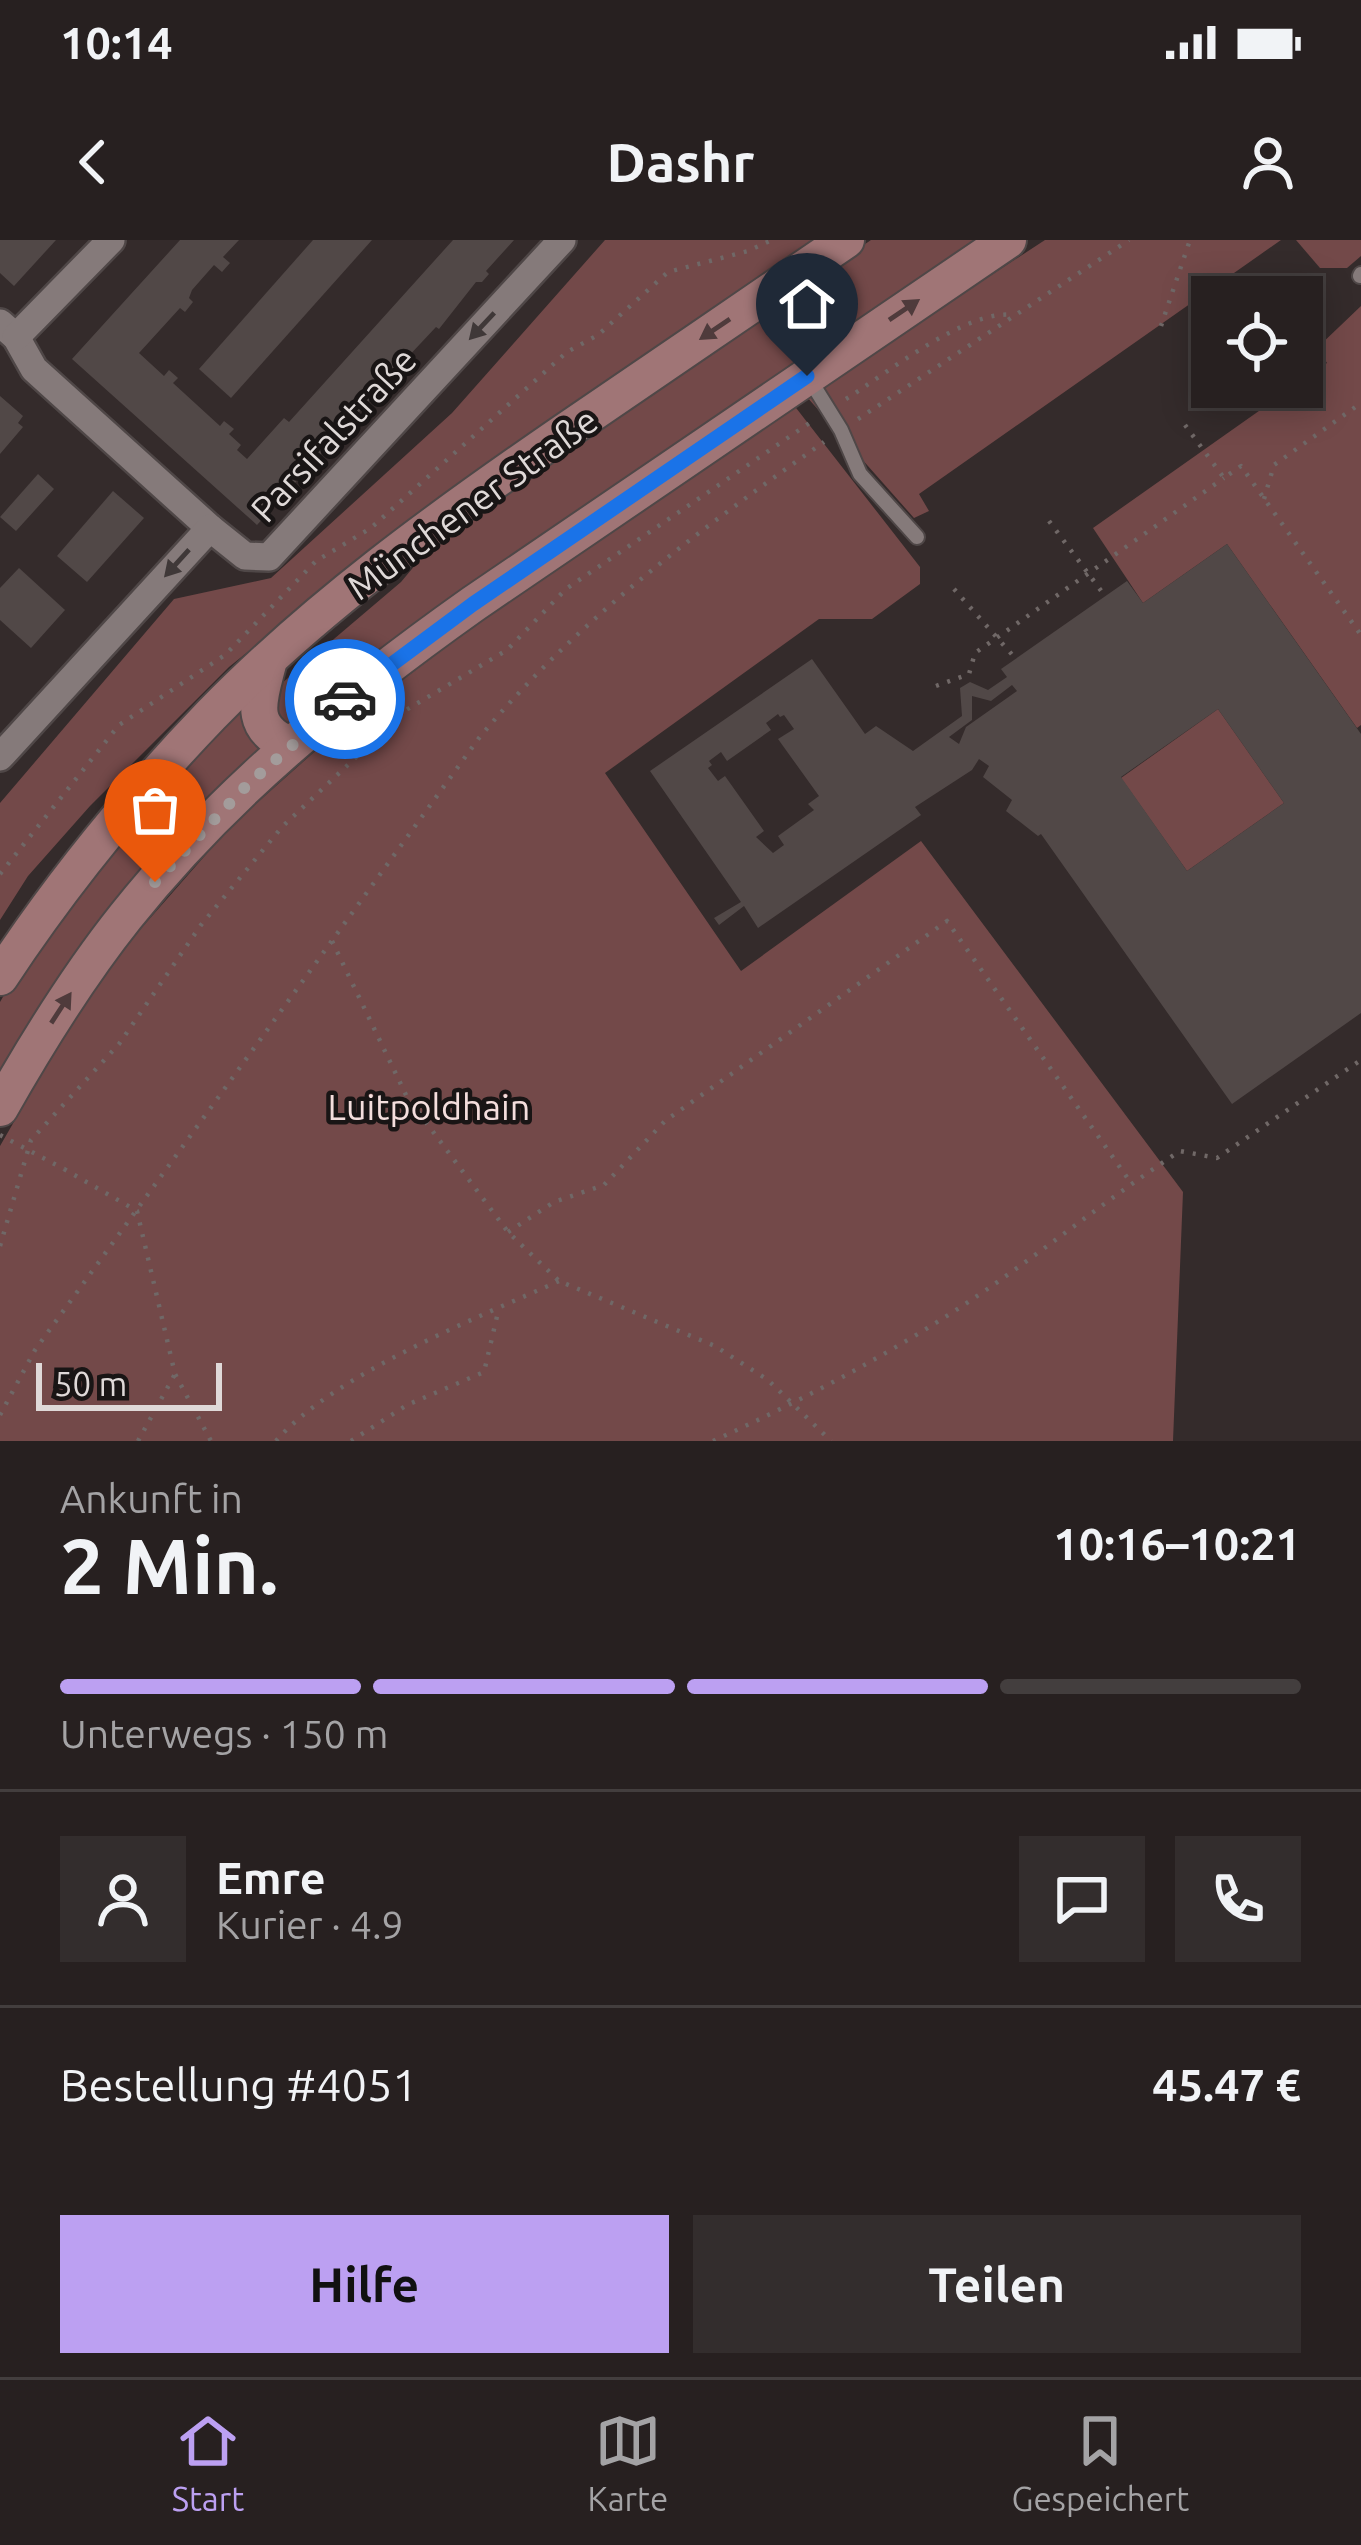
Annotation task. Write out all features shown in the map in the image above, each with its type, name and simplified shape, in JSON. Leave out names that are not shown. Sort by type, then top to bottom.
[{"type":"main road","name":"Münchener Straße","points":[[0,977],[111,826],[213,713],[269,660],[456,507],[846,240]]},
{"type":"main road","points":[[0,1108],[65,1001],[127,914],[212,818],[290,745],[439,628],[1008,240]]},
{"type":"main road","points":[[269,660],[260,720],[268,734],[290,745]]},
{"type":"street","points":[[111,240],[48,309],[8,330],[34,369],[210,528]]},
{"type":"street","name":"Parsifalstraße","points":[[0,757],[210,528],[245,556],[269,557],[562,240]]},
{"type":"lane","points":[[807,376],[841,430],[860,474],[917,537]]},
{"type":"path","points":[[0,874],[119,725],[225,655],[316,561],[371,528],[567,352],[598,335],[668,272],[772,240]]},
{"type":"path","points":[[0,1415],[35,1350],[479,738],[526,682],[583,627],[715,519],[1129,240]]},
{"type":"path","points":[[1161,326],[1190,240]]},
{"type":"path","points":[[0,1246],[31,1140],[119,1044],[201,925],[282,827],[406,710],[507,650],[566,589],[829,410],[958,328],[1001,313],[1015,315]]},
{"type":"path","points":[[1264,499],[1274,465],[1361,403]]},
{"type":"path","points":[[1184,425],[1224,478]]},
{"type":"path","points":[[936,686],[969,674],[975,653],[1241,466],[1361,635]]},
{"type":"path","points":[[1049,521],[1105,596]]},
{"type":"path","points":[[954,589],[1016,659]]},
{"type":"path","points":[[508,1232],[554,1202],[604,1185],[665,1121],[947,921],[1131,1183]]},
{"type":"path","points":[[332,940],[407,1096],[508,1232],[559,1281],[715,1346],[795,1403],[831,1441]]},
{"type":"path","points":[[713,1441],[893,1349],[985,1291],[1180,1151],[1217,1158],[1361,1060]]},
{"type":"path","points":[[0,1135],[137,1211],[176,1374],[211,1441]]},
{"type":"path","points":[[275,1441],[364,1374],[559,1281]]},
{"type":"path","points":[[351,1441],[406,1405],[484,1372],[499,1308]]},
{"type":"path","points":[[138,1441],[176,1374]]},
{"type":"green space","points":[[605,240],[816,240],[349,570],[229,667],[90,806],[28,876],[0,920],[0,803],[174,599],[271,578],[452,413]]},
{"type":"green space","points":[[871,240],[974,240],[356,670],[0,1077],[0,1002],[7,990],[71,898],[223,723],[268,695],[401,582],[442,533]]},
{"type":"green space","points":[[1045,240],[1281,240],[1230,276],[1191,276],[1191,303],[919,494],[929,511],[914,518],[806,396]]},
{"type":"green space","points":[[1296,240],[1361,240],[1361,256],[1347,268],[1320,268]]},
{"type":"green space","points":[[1361,306],[1361,725],[1357,728],[1227,544],[1143,603],[1093,528],[1263,408],[1323,408],[1323,366],[1327,363],[1323,342]]},
{"type":"green space","name":"Luitpoldhain","points":[[793,404],[920,567],[920,584],[872,619],[819,619],[605,773],[741,971],[921,841],[1183,1192],[1173,1441],[0,1441],[0,1146],[64,1035],[123,949],[231,826],[377,696],[476,622]]},
{"type":"green space","points":[[1218,709],[1284,803],[1187,871],[1121,778]]},
{"type":"building","points":[[0,240],[56,240],[14,286],[0,273]]},
{"type":"building","points":[[180,240],[239,240],[223,257],[230,263],[222,272],[214,265],[192,290],[189,298],[193,302],[185,312],[180,308],[139,353],[164,376],[169,370],[178,378],[173,383],[220,426],[224,421],[234,429],[229,434],[247,459],[284,418],[289,422],[453,240],[514,240],[482,282],[476,282],[439,329],[405,360],[408,363],[399,374],[396,371],[257,525],[72,359]]},
{"type":"building","points":[[313,240],[372,240],[231,398],[199,369]]},
{"type":"building","points":[[0,396],[23,416],[18,423],[23,427],[0,454]]},
{"type":"building","points":[[38,474],[54,489],[16,531],[0,517]]},
{"type":"building","points":[[113,491],[144,518],[87,582],[57,556]]},
{"type":"building","points":[[1227,544],[1361,734],[1361,1013],[1232,1104],[1041,834],[1006,811],[1012,800],[983,777],[989,766],[979,759],[972,770],[915,807],[921,815],[758,928],[744,906],[719,925],[714,918],[741,902],[650,771],[812,659],[865,734],[876,726],[913,751],[962,716],[960,688],[970,682],[988,690],[1007,677],[1001,669],[1127,581],[1143,603]],"holes":[[[1012,685],[1017,691],[966,727],[959,744],[949,737],[972,720],[972,696],[991,701]],[[1218,709],[1284,803],[1187,871],[1121,777]],[[784,715],[794,729],[778,739],[819,796],[808,804],[814,810],[778,836],[784,845],[773,853],[756,837],[764,831],[725,776],[718,781],[708,768],[709,761],[721,752],[727,761],[771,730],[766,723]]]},
{"type":"building","points":[[19,568],[65,610],[31,648],[0,620],[0,588]]},
{"type":"way so far","points":[[155,882],[212,818],[345,699]]},
{"type":"route","points":[[345,699],[473,604],[807,376]]}]
